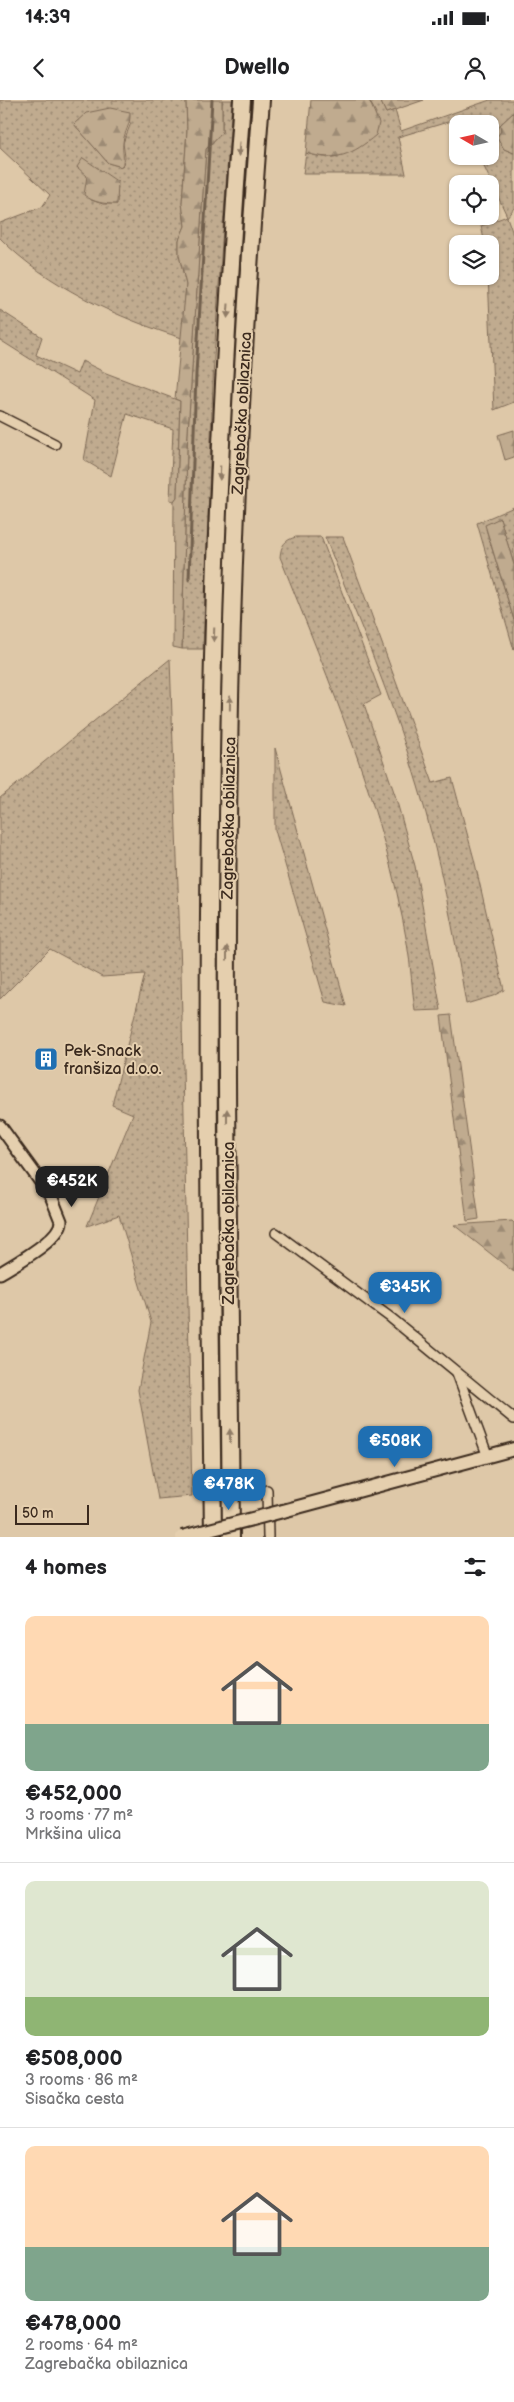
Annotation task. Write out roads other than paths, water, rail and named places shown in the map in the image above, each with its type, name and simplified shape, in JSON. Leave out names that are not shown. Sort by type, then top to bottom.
[{"type":"highway","name":"Zagrebačka obilaznica","points":[[213,1537],[209,1026],[211,757],[224,362],[242,100]]},
{"type":"highway","name":"Zagrebačka obilaznica","points":[[231,1537],[227,1006],[229,757],[234,558],[242,390],[261,100]]},
{"type":"main road","points":[[182,1537],[514,1449]]},
{"type":"street","points":[[0,416],[54,444]]},
{"type":"street","points":[[0,1126],[51,1196],[62,1221],[58,1231],[49,1241],[0,1274]]},
{"type":"street","points":[[276,1233],[391,1318],[514,1419]]},
{"type":"street","points":[[457,1373],[488,1457]]},
{"type":"street","points":[[267,1490],[268,1537]]},
{"type":"waterway","points":[[189,580],[196,374],[212,100]]},
{"type":"place","name":"Pek-Snack franšiza d.o.o.","points":[[46,1059]]}]
